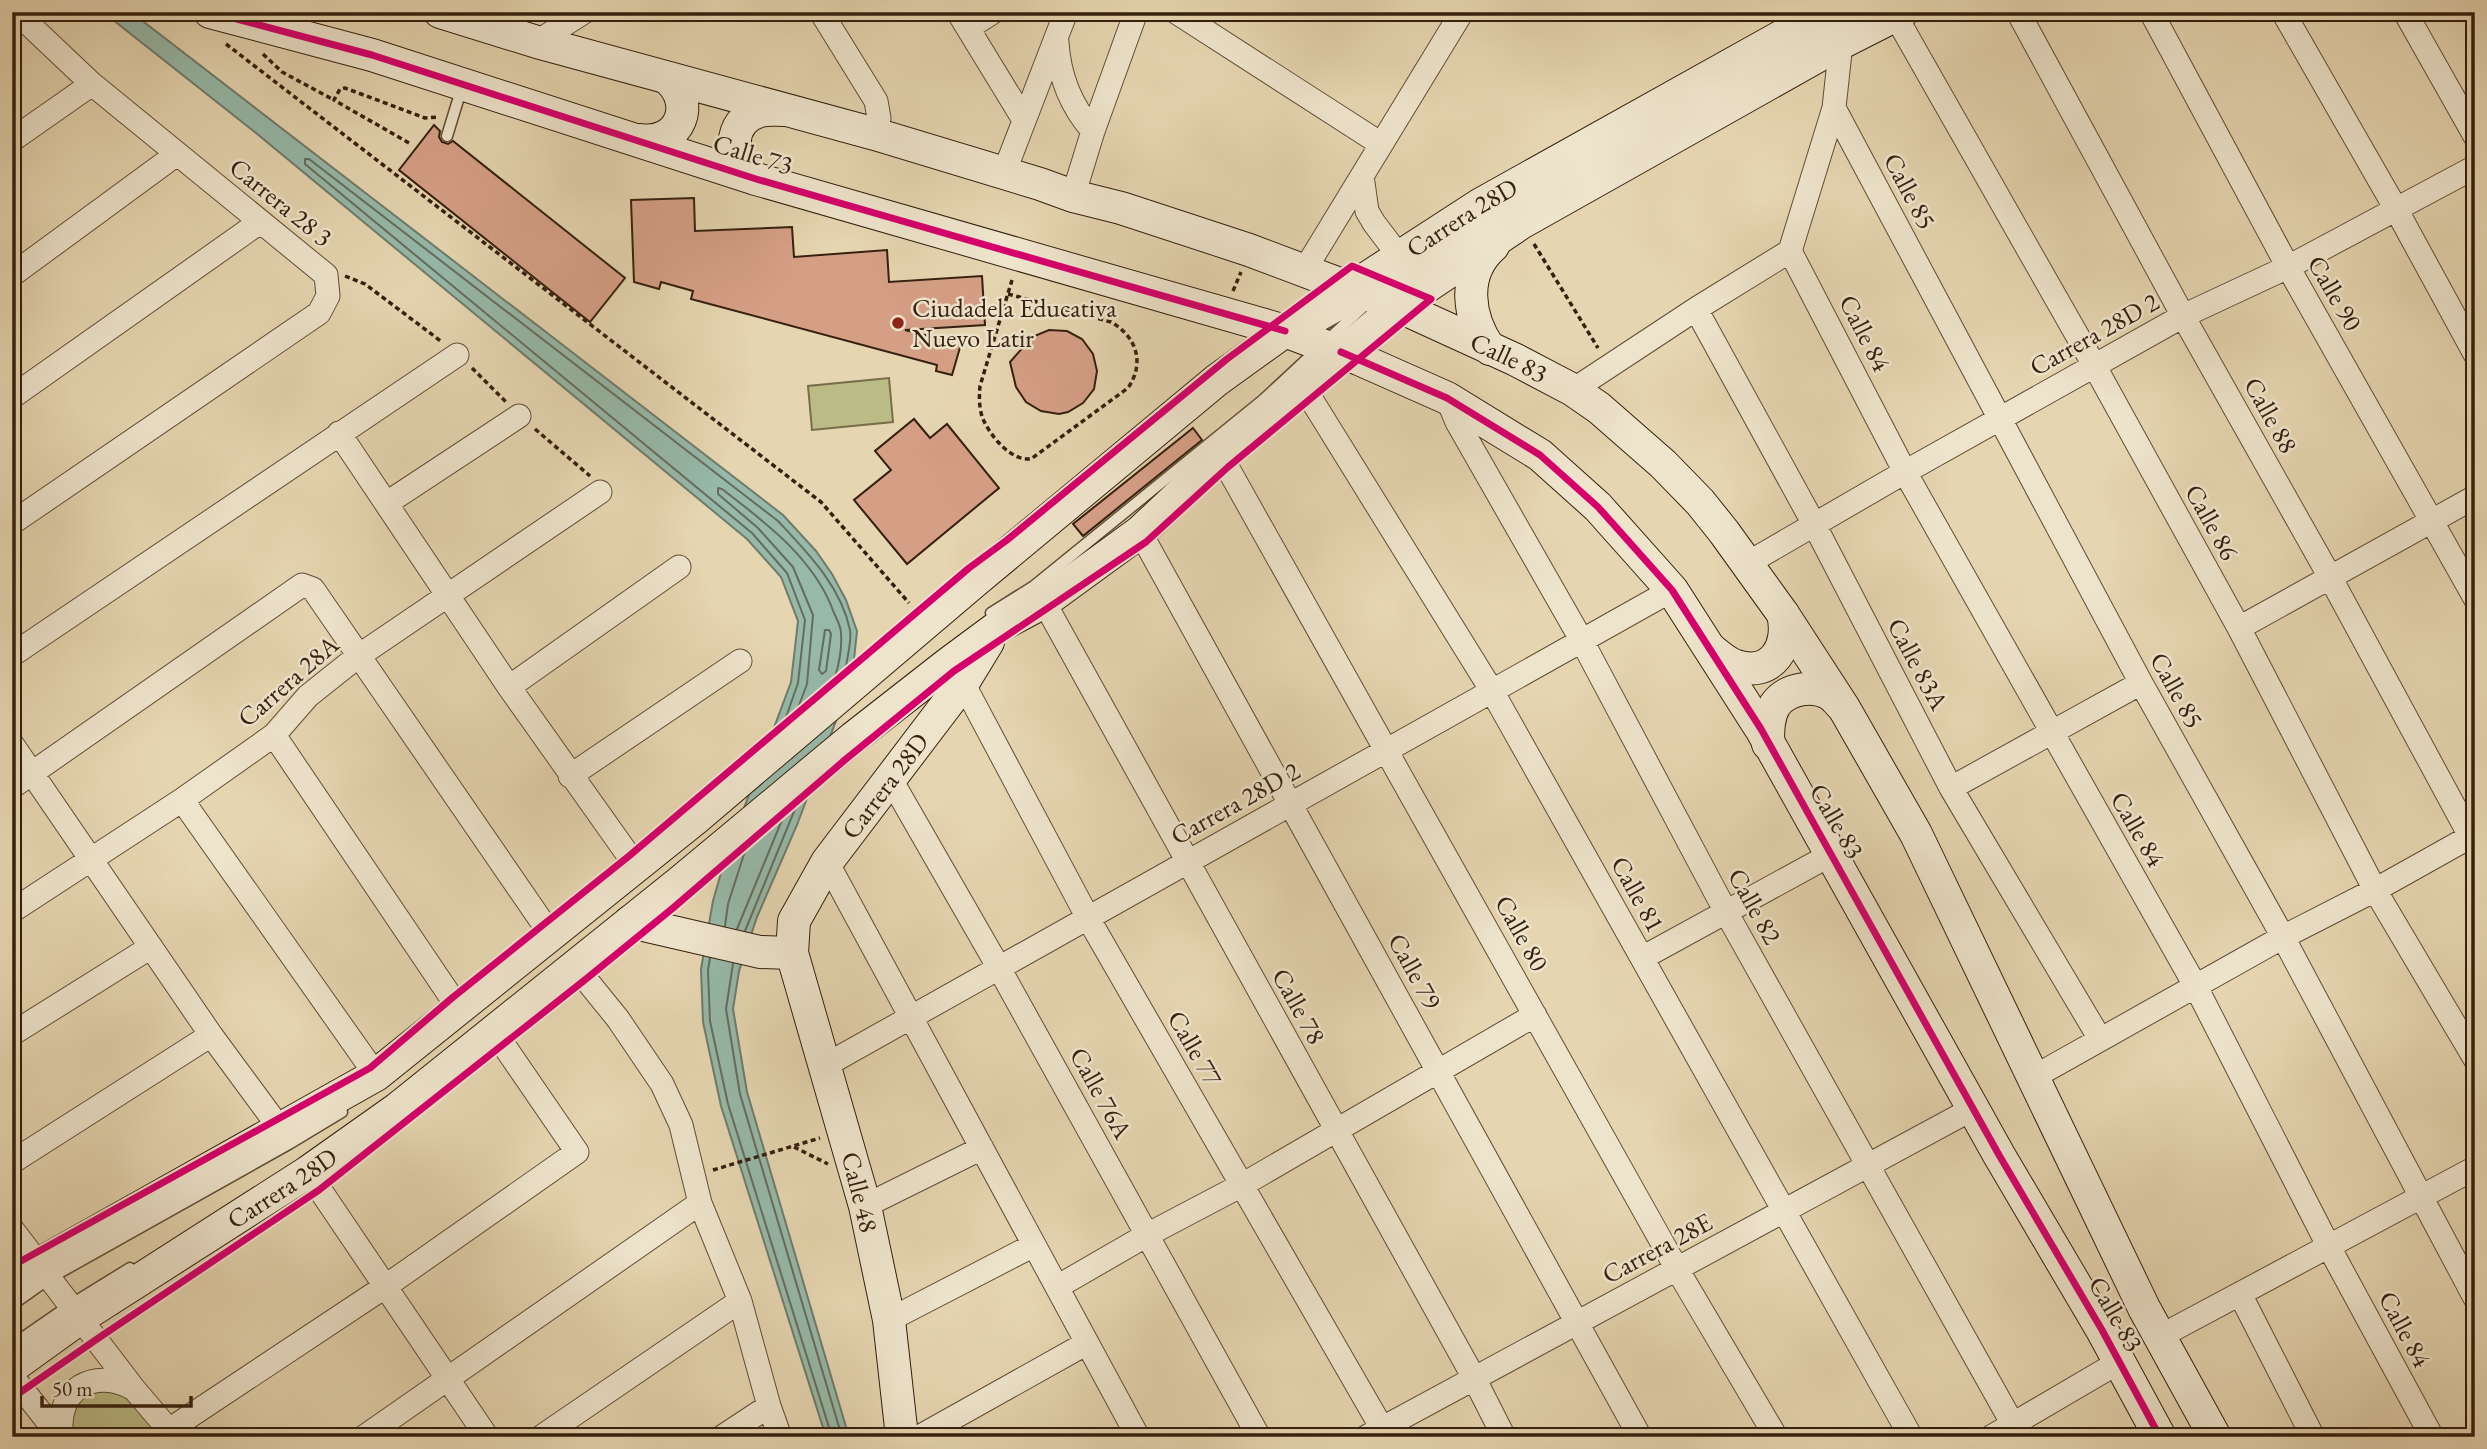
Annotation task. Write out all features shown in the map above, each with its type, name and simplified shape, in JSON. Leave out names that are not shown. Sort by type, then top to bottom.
[{"type":"street","name":"Calle 73","points":[[440,12],[537,42],[875,134],[1073,196],[1121,208],[1373,297]]},
{"type":"street","points":[[537,42],[584,12]]},
{"type":"street","points":[[821,12],[876,101],[879,118],[875,134]]},
{"type":"street","points":[[993,12],[963,20],[1024,120]]},
{"type":"street","points":[[1004,173],[1066,12]]},
{"type":"street","points":[[1073,196],[1093,131],[1136,12]]},
{"type":"street","points":[[1176,12],[1381,144]]},
{"type":"street","points":[[1304,271],[1462,12]]},
{"type":"street","name":"Carrera 28D","points":[[12,1367],[75,1311],[308,1172],[397,1109],[680,882],[856,729],[990,623],[1044,602],[1140,533],[1222,456],[1303,386],[1309,342],[1373,297],[1399,256],[1480,204],[1825,12]]},
{"type":"street","name":"Calle 88","points":[[2018,12],[2183,316],[2473,838]]},
{"type":"street","name":"Calle 90","points":[[2151,12],[2288,267],[2475,598]]},
{"type":"street","points":[[2283,12],[2475,354]]},
{"type":"street","points":[[2405,12],[2475,136]]},
{"type":"street","name":"Carrera 28D","points":[[12,1282],[44,1271],[376,1075],[695,819],[1217,380],[1309,342],[1373,297],[1511,231],[1841,43],[1899,14]]},
{"type":"street","name":"Calle 86","points":[[1899,14],[2239,628],[2375,890],[2475,1059]]},
{"type":"street","name":"Carrera 28 3","points":[[14,15],[92,84],[326,275],[328,296],[319,313],[15,514]]},
{"type":"street","name":"Calle 73","points":[[213,24],[372,55],[756,178],[1309,342]]},
{"type":"street","points":[[1057,36],[1058,62],[1066,89],[1078,114],[1093,131]]},
{"type":"street","points":[[1573,390],[1608,365],[1790,251],[1834,108],[1841,43]]},
{"type":"street","points":[[641,140],[650,141],[666,136],[678,124],[683,107],[682,99],[679,91],[667,78]]},
{"type":"street","points":[[12,140],[92,84]]},
{"type":"street","name":"Calle 85","points":[[1834,108],[2141,683],[2283,937],[2475,1297]]},
{"type":"street","points":[[756,178],[746,173],[736,157],[734,148],[738,129],[751,115],[760,111],[791,110]]},
{"type":"street","points":[[12,275],[177,154]]},
{"type":"street","name":"Carrera 28D 2","points":[[1748,564],[1905,471],[2183,316],[2288,267],[2475,167]]},
{"type":"street","points":[[1362,176],[1367,211],[1399,256]]},
{"type":"street","points":[[12,397],[260,222]]},
{"type":"street","points":[[1490,349],[1479,334],[1472,317],[1472,281],[1488,250],[1511,231]]},
{"type":"street","name":"Calle 84","points":[[1790,251],[1905,471],[2196,986],[2329,1247],[2432,1437]]},
{"type":"street","name":"Calle 83","points":[[1373,297],[1490,349],[1573,390],[1599,408],[1663,464],[1700,502],[1748,564],[1844,708],[1916,834],[2032,1078],[2160,1337],[2215,1437]]},
{"type":"street","name":"Calle 83A","points":[[1696,309],[1815,526],[1951,788],[2100,1039]]},
{"type":"street","name":"Calle 83","points":[[1309,342],[1447,398],[1521,443],[1549,463],[1598,507],[1672,590],[1741,695],[2160,1437]]},
{"type":"street","points":[[12,655],[457,355]]},
{"type":"street","name":"Calle 81","points":[[1303,386],[1492,691],[1911,1437]]},
{"type":"street","name":"Calle 82","points":[[1447,398],[1457,422],[1581,641],[1726,912],[2017,1430]]},
{"type":"street","points":[[387,503],[519,416]]},
{"type":"street","points":[[339,433],[570,776],[636,866]]},
{"type":"street","name":"Calle 80","points":[[1222,456],[1677,1269],[1776,1437]]},
{"type":"street","name":"Carrera 28A","points":[[12,911],[183,800],[274,735],[308,696],[358,657],[600,492]]},
{"type":"street","points":[[2239,628],[2475,497]]},
{"type":"street","name":"Calle 79","points":[[1140,533],[1640,1437]]},
{"type":"street","points":[[509,687],[679,567]]},
{"type":"street","points":[[12,787],[302,585],[313,589],[551,935]]},
{"type":"street","name":"Carrera 28D 2","points":[[826,1065],[1672,590]]},
{"type":"street","name":"Calle 78","points":[[1044,602],[1474,1378],[1504,1437]]},
{"type":"street","points":[[1709,648],[1733,666],[1748,669],[1763,666],[1776,657],[1784,644],[1786,629],[1783,614]]},
{"type":"street","name":"Carrera 28D","points":[[792,953],[794,921],[827,862],[963,683],[990,623]]},
{"type":"street","points":[[570,776],[740,661]]},
{"type":"street","name":"Calle 77","points":[[963,683],[1088,918],[1242,1185],[1379,1434]]},
{"type":"street","points":[[1951,788],[2141,683]]},
{"type":"street","points":[[1768,744],[1769,723],[1776,704],[1791,692],[1811,688],[1830,695],[1844,708]]},
{"type":"street","points":[[274,735],[459,1009]]},
{"type":"street","points":[[12,744],[211,1035],[281,1130]]},
{"type":"street","name":"Calle 76A","points":[[890,778],[999,968],[1259,1437]]},
{"type":"street","points":[[183,800],[376,1075]]},
{"type":"street","points":[[2032,1078],[2283,937],[2473,838]]},
{"type":"street","points":[[1642,958],[1832,854]]},
{"type":"street","points":[[827,862],[1138,1437]]},
{"type":"street","points":[[630,922],[760,952],[792,953]]},
{"type":"street","points":[[12,1034],[151,947]]},
{"type":"street","name":"Calle 48","points":[[792,953],[865,1206],[889,1320],[902,1437]]},
{"type":"street","points":[[575,966],[618,1019],[662,1084],[681,1125],[700,1203],[740,1301],[780,1437]]},
{"type":"street","points":[[1057,1287],[1242,1185],[1535,1015]]},
{"type":"street","points":[[12,1229],[134,1389],[172,1433],[576,1152],[494,1031]]},
{"type":"street","points":[[12,1162],[211,1035]]},
{"type":"street","name":"Carrera 28E","points":[[1379,1434],[1474,1378],[1974,1108]]},
{"type":"street","points":[[865,1206],[982,1149]]},
{"type":"street","points":[[2160,1337],[2475,1168]]},
{"type":"street","points":[[308,1172],[487,1437]]},
{"type":"street","points":[[364,1437],[700,1203]]},
{"type":"street","points":[[889,1320],[1034,1245]]},
{"type":"street","points":[[2241,1294],[2313,1437]]},
{"type":"street","points":[[541,1437],[740,1301]]},
{"type":"street","points":[[919,1437],[1087,1343]]},
{"type":"street","points":[[1991,1437],[2017,1430],[2119,1362]]},
{"type":"street","points":[[12,1376],[61,1437]]},
{"type":"street","points":[[61,1437],[63,1406],[73,1392],[86,1383],[103,1379],[120,1381],[134,1389]]},
{"type":"street","points":[[722,1437],[769,1406]]},
{"type":"lane","points":[[1373,297],[1512,207],[1862,12]]},
{"type":"lane","points":[[447,136],[463,85]]},
{"type":"lane","points":[[990,623],[1263,400],[1309,342]]},
{"type":"lane","points":[[805,762],[856,729],[880,702]]},
{"type":"lane","points":[[12,1305],[44,1271],[289,1144],[348,1108]]},
{"type":"lane","points":[[12,1345],[75,1311],[139,1262]]},
{"type":"path","points":[[213,24],[821,502],[918,612],[925,624]]},
{"type":"path","points":[[259,49],[282,72],[409,144]]},
{"type":"path","points":[[334,100],[340,89],[344,88],[425,118],[441,115]]},
{"type":"path","points":[[1511,231],[1608,365]]},
{"type":"path","points":[[1008,294],[1111,322],[1130,336],[1138,360],[1128,388],[1031,459],[1023,460],[1010,453],[987,426],[980,410],[979,386],[1015,271]]},
{"type":"path","points":[[729,1166],[844,1131]]},
{"type":"green space","points":[[889,378],[893,422],[812,430],[808,386]]},
{"type":"green space","points":[[103,1379],[175,1437],[62,1437],[63,1406]]},
{"type":"water","points":[[103,12],[131,12],[783,515],[816,551],[846,600],[857,631],[852,678],[797,825],[757,917],[739,971],[733,1009],[747,1092],[849,1437],[826,1437],[721,1106],[703,1022],[701,969],[713,901],[725,859],[791,682],[798,621],[781,577],[747,539],[256,133]]},
{"type":"building","points":[[434,125],[440,131],[442,142],[448,144],[453,141],[625,278],[590,322],[399,170]]},
{"type":"building","points":[[694,198],[695,231],[792,227],[794,257],[887,250],[889,282],[982,276],[985,325],[905,330],[961,344],[952,375],[936,371],[937,365],[691,299],[693,291],[661,282],[659,289],[634,282],[631,200]]},
{"type":"building","points":[[1049,330],[1067,331],[1082,339],[1093,354],[1097,371],[1094,389],[1083,403],[1059,414],[1041,411],[1026,402],[1016,387],[1010,362],[1032,337]]},
{"type":"building","points":[[914,419],[930,438],[947,424],[999,488],[907,564],[854,500],[891,470],[875,451]]},
{"type":"building","points":[[1193,428],[1202,440],[1083,536],[1073,524]]},
{"type":"cycle path","points":[[210,12],[372,55],[756,179],[1285,331]]},
{"type":"cycle path","points":[[12,1266],[370,1068],[452,998],[629,856],[969,568],[1007,540],[1227,359],[1352,266],[1431,299],[1228,467],[1146,542],[954,671],[846,759],[673,908],[319,1190],[12,1398]]},
{"type":"cycle path","points":[[1341,352],[1447,398],[1540,455],[1598,507],[1672,590],[1761,729],[2160,1437]]},
{"type":"place","name":"Ciudadela Educativa Nuevo Latir","points":[[898,323]]}]
